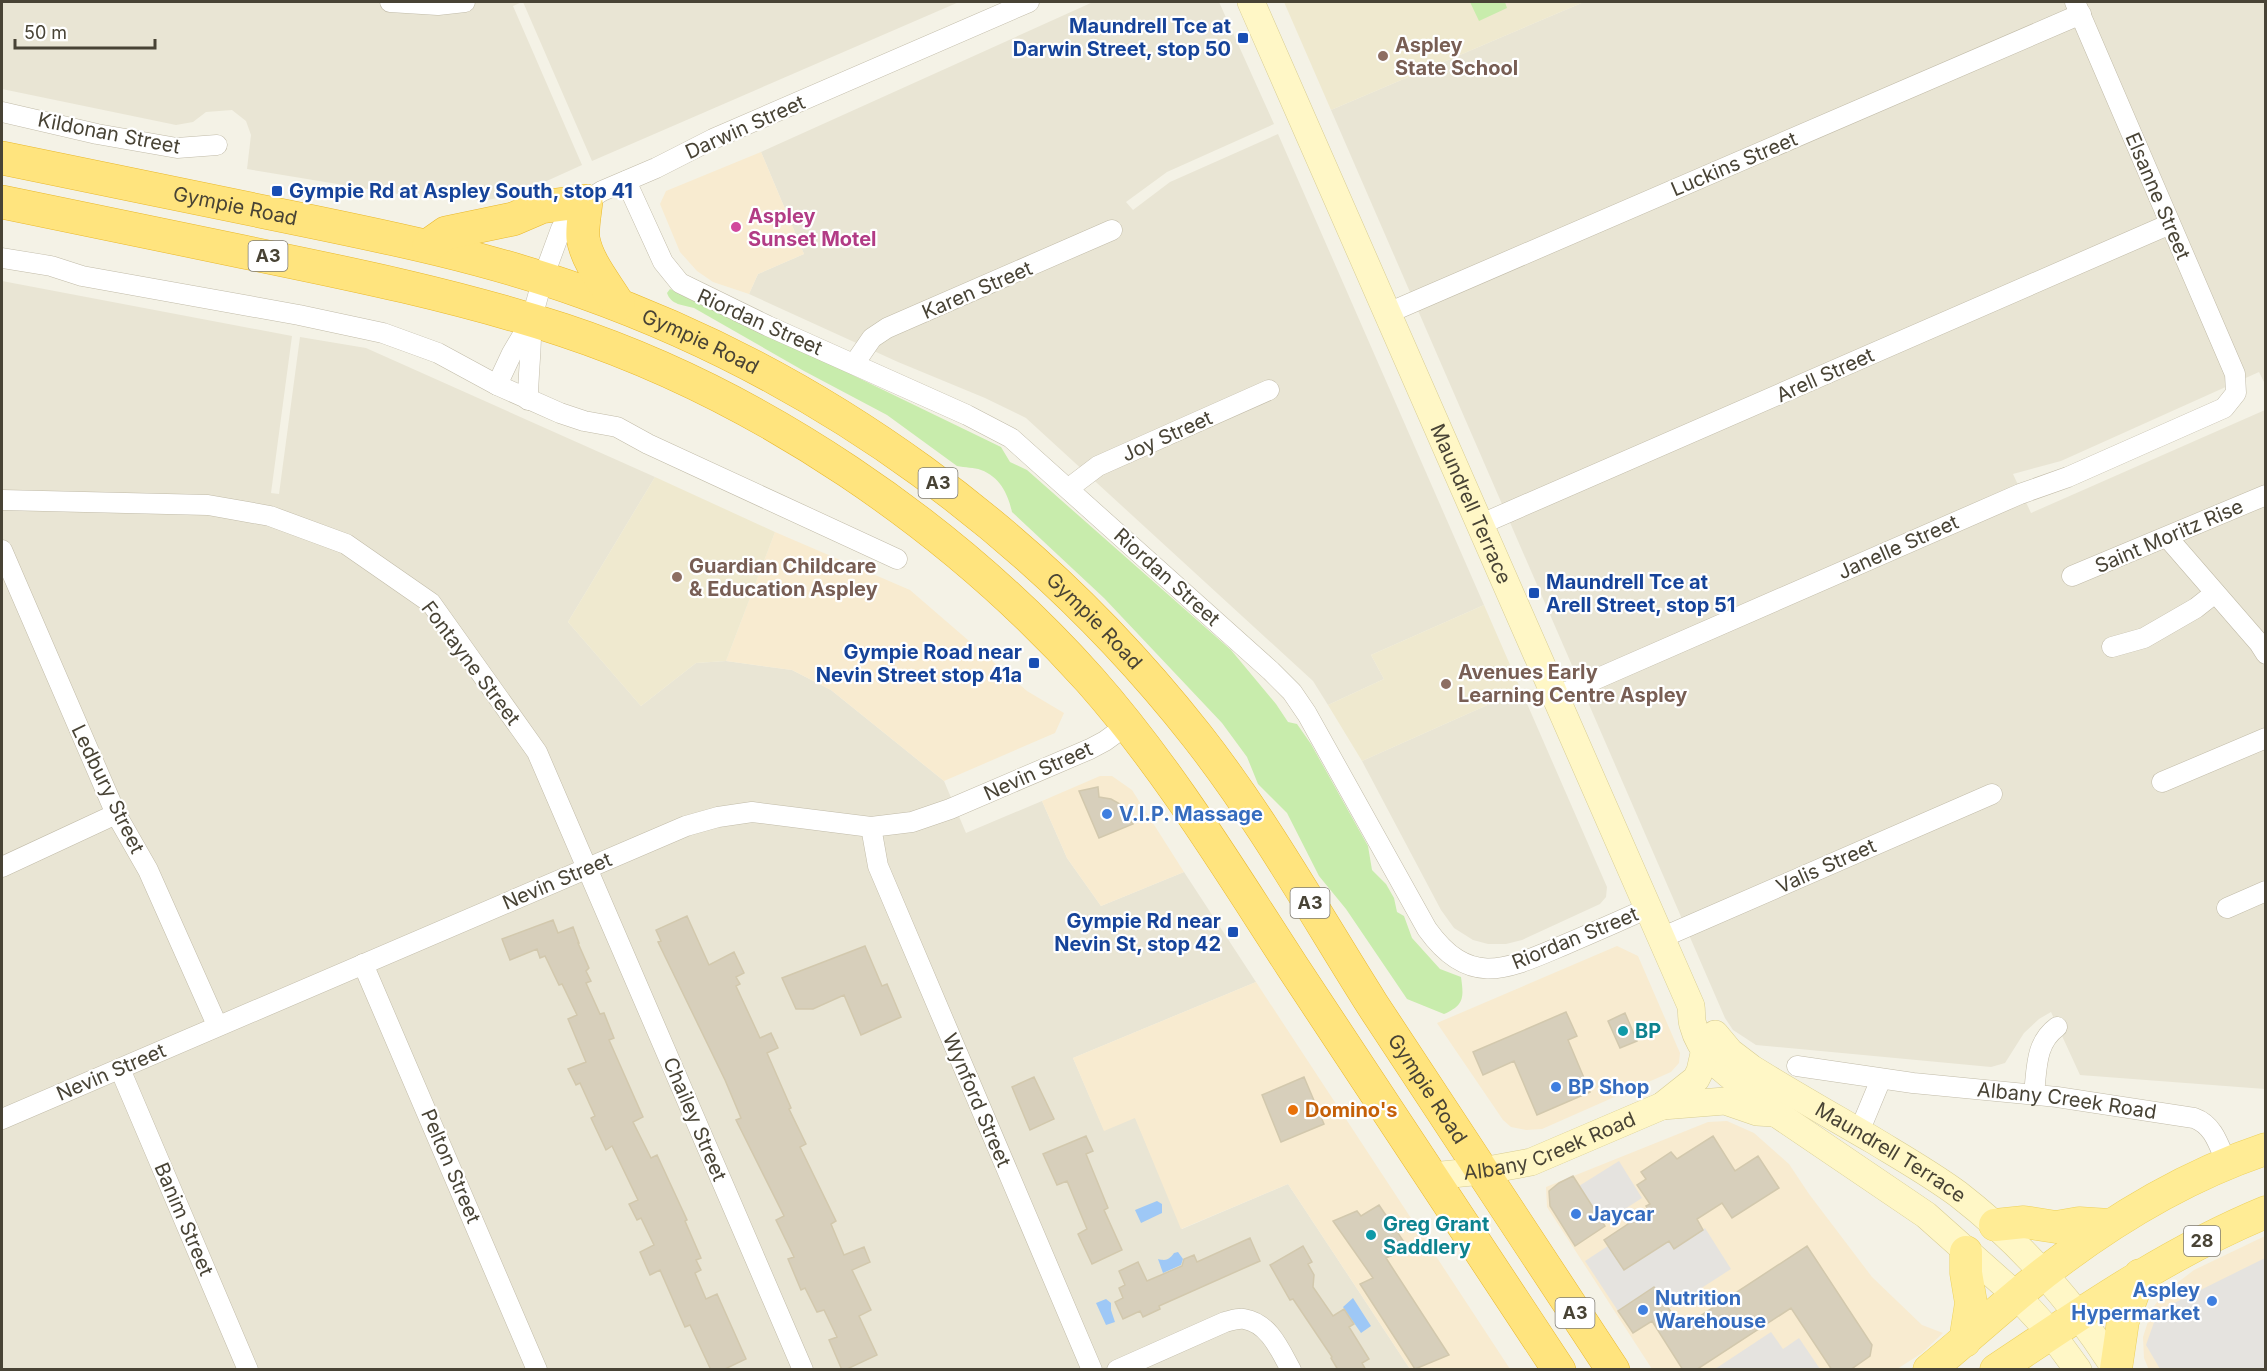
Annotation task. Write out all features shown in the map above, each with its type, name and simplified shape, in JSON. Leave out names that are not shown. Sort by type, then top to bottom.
[{"type":"highway","name":"Gympie Road","points":[[2,158],[429,245],[543,278],[618,304],[705,342],[764,371],[813,399],[896,453],[982,517],[1027,554],[1072,596],[1153,684],[1199,739],[1247,806],[1314,908],[1371,1001],[1612,1370]]},
{"type":"highway","points":[[429,245],[446,233],[513,219],[541,207],[586,201],[583,235],[585,247],[618,304]]},
{"type":"highway","name":"Gympie Road","points":[[2,202],[368,277],[446,295],[565,331],[711,392],[788,434],[877,492],[966,560],[1051,638],[1127,725],[1205,834],[1559,1370]]},
{"type":"highway","points":[[1205,834],[1247,806]]},
{"type":"main road","name":"Maundrell Terrace","points":[[1251,2],[1691,1006],[1693,1026],[1705,1049],[1721,1068],[1764,1100],[1777,1114],[1926,1215],[2017,1296],[2050,1333],[2078,1370]]},
{"type":"main road","name":"Maundrell Terrace","points":[[1691,1006],[1706,1019],[1717,1037],[1736,1056],[1956,1192],[1995,1225],[2043,1274],[2077,1314],[2116,1369]]},
{"type":"main road","name":"Albany Creek Road","points":[[1432,1176],[1482,1171],[1531,1162],[1662,1106],[1696,1079],[1705,1049]]},
{"type":"main road","name":"Albany Creek Road","points":[[1662,1106],[1725,1101],[1756,1112],[1777,1114]]},
{"type":"main road","points":[[1929,1370],[2043,1274],[2110,1225],[2152,1200],[2227,1164],[2265,1149]]},
{"type":"main road","name":"28","points":[[1996,1370],[2077,1314],[2140,1275],[2201,1241],[2265,1212]]},
{"type":"main road","points":[[1995,1225],[2024,1222],[2056,1227],[2079,1223],[2110,1225]]},
{"type":"main road","points":[[1965,1341],[1971,1303],[1965,1273],[1966,1252]]},
{"type":"main road","points":[[2116,1369],[2123,1321],[2140,1275]]},
{"type":"street","points":[[390,2],[438,5],[465,2]]},
{"type":"street","name":"Darwin Street","points":[[531,321],[543,278],[561,229],[567,218],[586,201],[713,139],[1029,2]]},
{"type":"street","name":"Luckins Street","points":[[1388,313],[2078,8]]},
{"type":"street","name":"Elsanne Street","points":[[2078,8],[2235,374],[2236,393]]},
{"type":"street","name":"Kildonan Street","points":[[2,112],[98,134],[177,148],[217,145]]},
{"type":"street","name":"Riordan Street","points":[[626,181],[663,262],[680,284],[988,425],[1011,438],[1271,671],[1292,692],[1330,751],[1427,929],[1443,950],[1454,958],[1472,966],[1492,969],[1517,965],[1648,908]]},
{"type":"street","name":"Arell Street","points":[[1479,525],[2170,224]]},
{"type":"street","name":"Karen Street","points":[[854,364],[872,338],[887,328],[1112,230]]},
{"type":"street","points":[[2,258],[51,266],[82,276],[350,325],[413,343],[458,363],[528,400],[584,421],[625,430],[648,444],[897,559]]},
{"type":"street","points":[[497,385],[531,321]]},
{"type":"street","points":[[528,400],[528,372],[532,354],[531,321]]},
{"type":"street","name":"Joy Street","points":[[1069,488],[1098,466],[1269,390]]},
{"type":"street","name":"Janelle Street","points":[[1555,697],[2020,494],[2068,477],[2183,427],[2224,408],[2236,393]]},
{"type":"street","name":"Saint Moritz Rise","points":[[2072,576],[2265,495]]},
{"type":"street","name":"Fontayne Street","points":[[2,500],[208,505],[270,516],[346,544],[431,603],[537,752],[586,868]]},
{"type":"street","points":[[2167,537],[2259,644],[2265,654]]},
{"type":"street","name":"Ledbury Street","points":[[2,550],[116,814],[148,870],[217,1025]]},
{"type":"street","points":[[2112,647],[2144,638],[2196,608],[2215,593]]},
{"type":"street","name":"Nevin Street","points":[[2,1119],[686,826],[718,817],[752,812],[872,827],[912,822],[950,809],[1092,748],[1127,725]]},
{"type":"street","points":[[2162,782],[2265,738]]},
{"type":"street","name":"Valis Street","points":[[1661,938],[1992,794]]},
{"type":"street","points":[[2,867],[116,814]]},
{"type":"street","name":"Wynford Street","points":[[872,827],[878,866],[1092,1370]]},
{"type":"street","name":"Chailey Street","points":[[586,868],[803,1370]]},
{"type":"street","points":[[2227,908],[2265,891]]},
{"type":"street","name":"Pelton Street","points":[[363,964],[537,1370]]},
{"type":"street","points":[[2034,1094],[2041,1045],[2046,1035],[2057,1027]]},
{"type":"street","name":"Albany Creek Road","points":[[1797,1066],[1881,1079],[2034,1094],[2198,1119],[2212,1131],[2227,1164]]},
{"type":"street","name":"Banim Street","points":[[120,1069],[249,1370]]},
{"type":"street","points":[[1859,1132],[1881,1079]]},
{"type":"street","points":[[1117,1370],[1225,1322],[1243,1319],[1260,1326],[1274,1340],[1291,1370]]},
{"type":"shaded area","points":[[2,2],[522,2],[513,6],[582,165],[518,194],[487,200],[428,199],[247,169],[251,135],[246,121],[232,110],[206,112],[193,122],[176,125],[2,89]]},
{"type":"shaded area","points":[[523,2],[959,2],[592,161]]},
{"type":"shaded area","points":[[1093,2],[1219,2],[1274,124],[1167,172],[1126,202],[1133,210],[1170,182],[1278,134],[1484,605],[1371,655],[1384,679],[1328,705],[1313,681],[1026,418],[749,294],[758,274],[804,254],[761,152]]},
{"type":"shaded area","name":"Aspley State School","points":[[1284,2],[1584,2],[1331,110]]},
{"type":"shaded area","points":[[1584,2],[2265,2],[2265,384],[2259,372],[2061,461],[2013,474],[2031,513],[2265,410],[2265,1089],[2080,1075],[2051,1012],[2039,1019],[2024,1033],[2005,1063],[1991,1067],[1756,1045],[1733,1030],[1725,1018],[1331,110]]},
{"type":"shaded area","points":[[761,152],[804,254],[758,274],[749,294],[713,282],[697,271],[680,252],[660,204],[666,191]]},
{"type":"shaded area","points":[[2,281],[292,336],[271,493],[279,494],[300,337],[366,348],[655,477],[568,622],[641,706],[696,663],[726,661],[792,670],[831,690],[944,781],[966,833],[1042,801],[1067,858],[1101,906],[1184,872],[1256,982],[1073,1058],[1104,1130],[1135,1117],[1182,1229],[1288,1184],[1410,1369],[2,1369]]},
{"type":"shaded area","name":"Guardian Childcare & Education Aspley","points":[[655,477],[775,532],[726,661],[696,663],[641,706],[568,622]]},
{"type":"shaded area","points":[[775,532],[910,590],[1027,691],[1064,713],[1055,733],[944,781],[831,690],[792,670],[726,661]]},
{"type":"shaded area","name":"Avenues Early Learning Centre Aspley","points":[[1484,605],[1521,690],[1362,761],[1328,705],[1384,679],[1371,655]]},
{"type":"shaded area","points":[[1521,690],[1607,887],[1606,897],[1600,904],[1522,940],[1506,944],[1488,944],[1473,940],[1454,928],[1441,910],[1362,761]]},
{"type":"shaded area","points":[[1100,776],[1112,776],[1132,790],[1184,872],[1101,906],[1067,858],[1042,801]]},
{"type":"shaded area","points":[[1617,946],[1638,956],[1680,1053],[1679,1063],[1671,1072],[1542,1129],[1526,1130],[1511,1127],[1503,1120],[1437,1023]]},
{"type":"shaded area","points":[[1256,982],[1510,1369],[1410,1369],[1288,1184],[1181,1229],[1135,1118],[1104,1131],[1073,1058]]},
{"type":"shaded area","points":[[1727,1121],[1754,1133],[1789,1164],[1872,1277],[1922,1325],[1943,1333],[1922,1353],[1897,1369],[1652,1369],[1547,1207],[1546,1187],[1708,1122]]},
{"type":"shaded area","points":[[1619,1161],[1642,1198],[1603,1223],[1579,1186]]},
{"type":"shaded area","points":[[1705,1228],[1731,1269],[1669,1309],[1654,1287],[1618,1311],[1585,1261],[1608,1246],[1624,1270],[1669,1241],[1674,1249]]},
{"type":"shaded area","name":"Aspley Hypermarket","points":[[2265,1236],[2265,1369],[2149,1370],[2144,1358],[2143,1337],[2152,1309],[2164,1293],[2194,1270]]},
{"type":"shaded area","name":"Aspley Hypermarket","points":[[2265,1258],[2265,1369],[2160,1369],[2146,1345],[2158,1311]]},
{"type":"shaded area","points":[[1771,1332],[1783,1349],[1799,1338],[1820,1369],[1715,1369]]},
{"type":"green space","points":[[1470,2],[1505,2],[1507,8],[1479,21]]},
{"type":"green space","points":[[670,289],[1001,447],[1010,462],[1027,470],[1231,650],[1288,722],[1297,724],[1311,744],[1368,846],[1372,870],[1386,884],[1394,898],[1397,912],[1404,916],[1412,938],[1440,969],[1461,977],[1462,996],[1459,1004],[1444,1014],[1407,999],[1346,909],[1319,876],[1287,813],[1258,784],[1247,757],[1222,723],[1104,598],[1012,512],[1005,493],[993,477],[978,469],[957,466],[887,415],[694,308],[674,302],[667,293]]},
{"type":"water","points":[[1157,1201],[1162,1204],[1162,1213],[1141,1223],[1135,1210]]},
{"type":"water","points":[[1178,1252],[1183,1259],[1181,1265],[1163,1273],[1158,1259],[1167,1259]]},
{"type":"water","points":[[1353,1298],[1371,1326],[1361,1333],[1343,1307]]},
{"type":"water","points":[[1106,1299],[1111,1303],[1115,1322],[1106,1325],[1096,1303]]},
{"type":"building","name":"V.I.P. Massage","points":[[1098,787],[1099,797],[1111,799],[1120,804],[1133,824],[1099,838],[1079,791]]},
{"type":"building","points":[[687,916],[709,965],[734,952],[744,973],[736,977],[740,984],[736,986],[760,1038],[771,1033],[778,1048],[767,1053],[791,1108],[789,1109],[806,1144],[800,1147],[836,1221],[831,1224],[844,1255],[864,1247],[870,1262],[852,1270],[871,1310],[859,1316],[877,1355],[845,1370],[842,1370],[829,1340],[837,1337],[824,1310],[817,1312],[805,1288],[801,1290],[788,1259],[794,1257],[776,1220],[784,1216],[736,1120],[741,1118],[725,1080],[658,942],[661,941],[656,930]]},
{"type":"building","points":[[553,920],[558,933],[573,927],[589,968],[586,971],[591,981],[586,983],[600,1014],[604,1013],[614,1038],[609,1040],[643,1117],[633,1122],[651,1158],[657,1155],[687,1220],[685,1221],[701,1258],[696,1260],[701,1270],[695,1273],[706,1299],[717,1294],[746,1359],[723,1370],[711,1370],[690,1325],[685,1327],[660,1270],[650,1275],[640,1252],[654,1245],[641,1218],[637,1220],[629,1204],[638,1200],[612,1146],[606,1150],[591,1118],[595,1116],[580,1083],[576,1085],[568,1069],[586,1062],[568,1019],[577,1015],[562,984],[559,985],[545,956],[540,958],[537,949],[510,960],[502,939]]},
{"type":"building","points":[[865,946],[882,986],[887,984],[901,1017],[861,1035],[844,995],[813,1009],[796,1009],[782,978]]},
{"type":"building","points":[[1566,1012],[1577,1036],[1568,1040],[1590,1092],[1537,1115],[1514,1061],[1483,1075],[1473,1052]]},
{"type":"building","name":"BP","points":[[1625,1013],[1637,1041],[1620,1048],[1608,1021]]},
{"type":"building","points":[[1034,1077],[1054,1119],[1030,1130],[1012,1087]]},
{"type":"building","name":"Domino's","points":[[1304,1077],[1324,1124],[1281,1142],[1262,1095]]},
{"type":"building","points":[[1086,1136],[1093,1151],[1086,1154],[1108,1208],[1104,1210],[1122,1250],[1092,1264],[1078,1234],[1087,1229],[1067,1181],[1057,1185],[1043,1154]]},
{"type":"building","points":[[1713,1136],[1735,1171],[1758,1156],[1779,1188],[1732,1218],[1722,1203],[1697,1219],[1703,1230],[1674,1249],[1669,1241],[1624,1270],[1604,1240],[1649,1210],[1646,1206],[1650,1204],[1637,1185],[1646,1179],[1641,1172],[1671,1152],[1677,1159]]},
{"type":"building","name":"Jaycar","points":[[1573,1176],[1605,1226],[1575,1246],[1550,1206],[1549,1191]]},
{"type":"building","points":[[1379,1205],[1408,1248],[1386,1258],[1449,1355],[1415,1369],[1360,1284],[1373,1278],[1333,1221],[1357,1211],[1361,1216]]},
{"type":"building","points":[[1250,1238],[1260,1261],[1159,1306],[1160,1309],[1143,1317],[1140,1311],[1123,1319],[1115,1302],[1123,1298],[1119,1288],[1125,1285],[1119,1271],[1138,1262],[1147,1281],[1182,1266],[1184,1259],[1194,1255],[1197,1262]]},
{"type":"building","points":[[1303,1246],[1312,1262],[1308,1264],[1314,1275],[1313,1287],[1333,1316],[1344,1309],[1354,1324],[1349,1327],[1369,1359],[1362,1363],[1366,1370],[1338,1370],[1332,1357],[1293,1299],[1290,1300],[1270,1265]]},
{"type":"building","points":[[1807,1246],[1872,1345],[1870,1356],[1850,1370],[1832,1370],[1791,1308],[1696,1370],[1683,1370],[1652,1321],[1633,1333],[1618,1311],[1654,1287],[1682,1328]]},
{"type":"place","name":"Maundrell Tce at Darwin Street, stop 50","points":[[1243,38]]},
{"type":"place","name":"Aspley State School","points":[[1383,56]]},
{"type":"place","name":"Gympie Rd at Aspley South, stop 41","points":[[277,191]]},
{"type":"place","name":"Aspley Sunset Motel","points":[[736,227]]},
{"type":"place","name":"Guardian Childcare & Education Aspley","points":[[677,577]]},
{"type":"place","name":"Maundrell Tce at Arell Street, stop 51","points":[[1534,593]]},
{"type":"place","name":"Gympie Road near Nevin Street stop 41a","points":[[1034,663]]},
{"type":"place","name":"Avenues Early Learning Centre Aspley","points":[[1446,684]]},
{"type":"place","name":"V.I.P. Massage","points":[[1107,814]]},
{"type":"place","name":"Gympie Rd near Nevin St, stop 42","points":[[1233,932]]},
{"type":"place","name":"BP","points":[[1623,1031]]},
{"type":"place","name":"BP Shop","points":[[1556,1087]]},
{"type":"place","name":"Domino's","points":[[1293,1110]]},
{"type":"place","name":"Jaycar","points":[[1576,1214]]},
{"type":"place","name":"Greg Grant Saddlery","points":[[1371,1235]]},
{"type":"place","name":"Aspley Hypermarket","points":[[2212,1301]]},
{"type":"place","name":"Nutrition Warehouse","points":[[1643,1310]]}]
